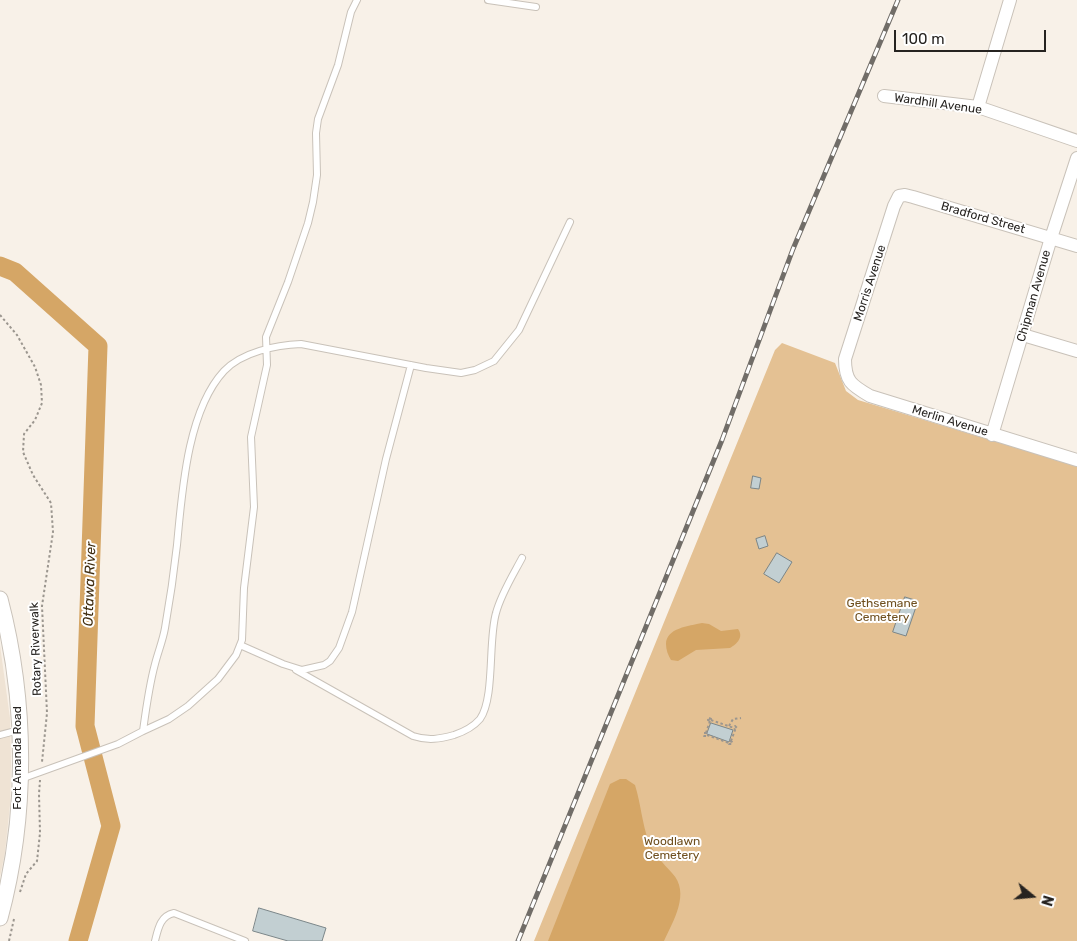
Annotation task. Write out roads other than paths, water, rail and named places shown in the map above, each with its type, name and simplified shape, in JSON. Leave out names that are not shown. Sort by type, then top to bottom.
[{"type":"street","points":[[978,107],[1010,0]]},
{"type":"street","name":"Wardhill Avenue","points":[[884,96],[978,107],[1077,141]]},
{"type":"street","name":"Chipman Avenue","points":[[992,435],[1077,158]]},
{"type":"street","name":"Bradford Street","points":[[894,206],[899,196],[905,195],[1077,246]]},
{"type":"street","name":"Morris Avenue","points":[[845,359],[894,206]]},
{"type":"street","points":[[1023,335],[1077,352]]},
{"type":"street","name":"Merlin Avenue","points":[[845,359],[846,376],[854,385],[870,396],[1077,460]]},
{"type":"street","name":"Fort Amanda Road","points":[[0,598],[17,691],[20,730],[20,779],[15,849],[8,888],[7,917]]},
{"type":"lane","points":[[20,779],[118,744],[169,719],[188,706],[218,679],[233,660],[240,644],[243,625],[244,588],[254,507],[251,437],[267,365],[266,338],[308,223],[316,175],[318,119],[338,65],[351,12],[357,0]]},
{"type":"lane","points":[[488,0],[536,7]]},
{"type":"lane","points":[[143,732],[148,694],[165,630],[186,468],[199,416],[206,399],[225,370],[253,353],[286,345],[301,344],[461,373],[475,370],[494,361],[519,330],[570,222]]},
{"type":"lane","points":[[293,668],[313,669],[330,661],[339,648],[346,632],[386,459],[411,365]]},
{"type":"lane","points":[[240,644],[293,668],[413,736],[439,739],[460,733],[474,725],[481,718],[485,708],[496,613],[522,558]]},
{"type":"lane","points":[[0,735],[20,730]]},
{"type":"lane","points":[[154,941],[162,919],[174,913],[245,941]]},
{"type":"waterway","name":"Ottawa River","points":[[0,266],[15,272],[98,346],[85,726],[111,826],[78,941]]},
{"type":"railway","points":[[518,941],[722,440],[793,249],[898,0]]},
{"type":"park label","name":"Gethsemane Cemetery","points":[[882,611]]},
{"type":"park label","name":"Woodlawn Cemetery","points":[[672,849]]}]
